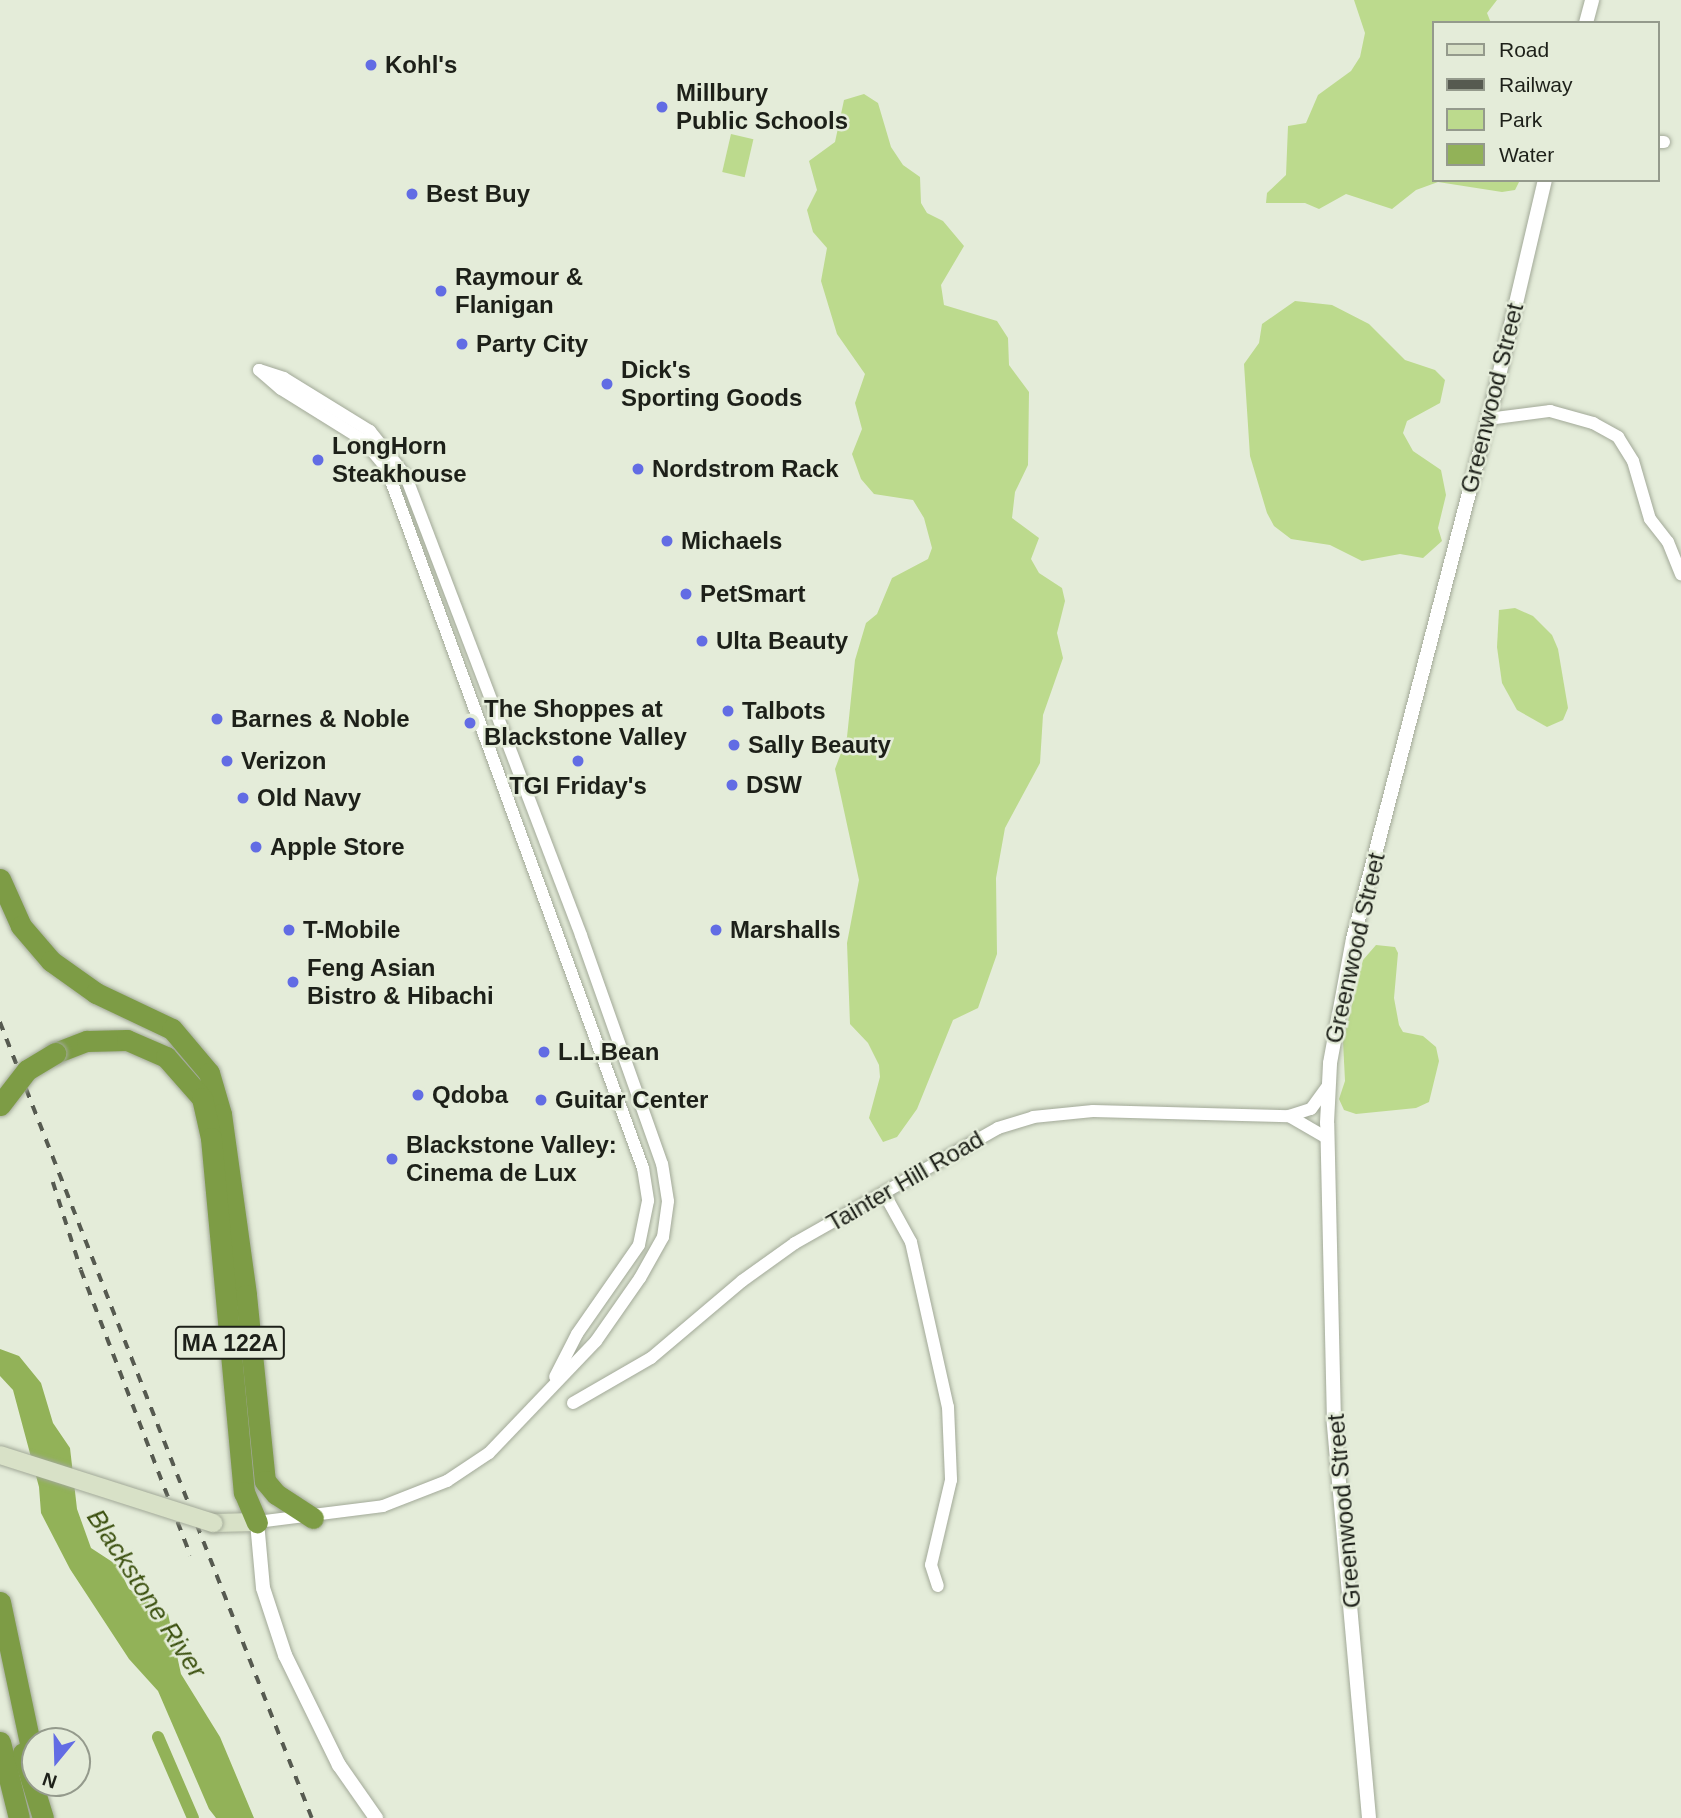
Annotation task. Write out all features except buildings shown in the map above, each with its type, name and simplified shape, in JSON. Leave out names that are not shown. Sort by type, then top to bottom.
[{"type":"highway","points":[[0,879],[21,926],[51,961],[96,993],[172,1029],[209,1073],[221,1114],[241,1256],[265,1481],[257,1522]]},
{"type":"highway","name":"MA 122A","points":[[0,1105],[27,1070],[55,1053],[87,1041],[127,1040],[166,1057],[202,1098],[211,1138],[244,1492],[257,1522]]},
{"type":"highway","points":[[265,1481],[276,1494],[313,1518]]},
{"type":"highway","points":[[0,1602],[27,1727]]},
{"type":"highway","points":[[0,1666],[44,1818]]},
{"type":"highway","points":[[0,1742],[16,1810]]},
{"type":"highway","points":[[0,1765],[16,1810]]},
{"type":"highway","points":[[40,1797],[44,1818]]},
{"type":"main road","points":[[0,1455],[213,1522],[257,1522]]},
{"type":"street","points":[[1586,21],[1591,0]]},
{"type":"street","name":"Greenwood Street","points":[[1369,1818],[1334,1422],[1328,1086],[1351,947],[1488,419],[1545,182]]},
{"type":"street","points":[[376,1818],[340,1765],[285,1656],[269,1612],[259,1565],[257,1522],[313,1518],[383,1506],[447,1481],[507,1438],[554,1381],[596,1340],[657,1252],[668,1201],[662,1164],[581,934],[406,476],[370,430],[284,378],[258,370],[281,389],[363,440],[386,467],[643,1168],[648,1201],[639,1245],[577,1334],[554,1381]]},
{"type":"street","points":[[1488,419],[1550,411],[1593,423],[1618,437],[1633,461],[1650,519],[1668,542],[1681,574]]},
{"type":"street","points":[[1289,1116],[1311,1109],[1328,1086]]},
{"type":"street","name":"Tainter Hill Road","points":[[573,1403],[651,1359],[733,1287],[795,1243],[974,1139],[1033,1117],[1093,1111],[1289,1116],[1327,1138]]},
{"type":"street","points":[[884,1193],[911,1242],[948,1408],[951,1480],[931,1566],[938,1586]]},
{"type":"green space","points":[[1354,0],[1497,0],[1487,13],[1490,21],[1432,21],[1432,182],[1438,182],[1416,190],[1392,209],[1346,194],[1319,209],[1305,203],[1266,203],[1267,193],[1286,175],[1288,126],[1306,123],[1318,95],[1351,71],[1360,57],[1365,33]]},
{"type":"green space","points":[[864,94],[878,103],[891,147],[903,165],[920,177],[921,203],[927,213],[943,221],[964,246],[941,285],[944,305],[997,321],[1008,338],[1009,365],[1029,392],[1028,465],[1015,492],[1012,518],[1039,538],[1031,559],[1039,573],[1062,588],[1065,601],[1057,633],[1063,658],[1043,715],[1040,763],[1005,828],[996,878],[997,954],[978,1008],[953,1020],[917,1109],[897,1137],[883,1142],[869,1118],[880,1077],[879,1065],[868,1043],[850,1024],[847,943],[859,880],[835,769],[847,737],[855,660],[866,623],[877,614],[892,578],[928,559],[932,548],[924,518],[913,500],[874,494],[861,479],[852,454],[862,429],[855,403],[865,374],[837,334],[821,281],[827,248],[813,232],[807,210],[817,190],[809,161],[835,142],[844,100]]},
{"type":"green space","points":[[731,134],[753,139],[745,177],[722,172]]},
{"type":"green space","points":[[1438,182],[1519,182],[1515,190],[1502,192]]},
{"type":"green space","points":[[1295,301],[1332,305],[1369,324],[1405,360],[1435,370],[1445,380],[1440,403],[1407,421],[1403,433],[1413,451],[1441,470],[1446,495],[1438,528],[1442,541],[1423,558],[1400,554],[1362,561],[1330,545],[1291,539],[1274,526],[1267,513],[1250,456],[1244,364],[1259,343],[1262,324]]},
{"type":"green space","points":[[1515,608],[1533,616],[1552,635],[1558,649],[1568,708],[1563,720],[1547,727],[1517,710],[1502,683],[1497,647],[1499,610]]},
{"type":"green space","points":[[1376,945],[1395,947],[1398,953],[1394,998],[1399,1025],[1403,1032],[1423,1036],[1436,1047],[1439,1061],[1429,1102],[1416,1108],[1356,1114],[1344,1110],[1339,1099],[1345,1081],[1343,1041],[1363,960]]},
{"type":"water","points":[[0,1349],[19,1356],[41,1383],[53,1423],[70,1448],[77,1509],[91,1548],[117,1565],[129,1589],[168,1614],[181,1674],[220,1737],[254,1818],[216,1818],[209,1809],[158,1691],[129,1659],[70,1569],[41,1513],[39,1487],[13,1390],[0,1376]]},
{"type":"waterway","points":[[158,1737],[193,1818]]},
{"type":"railway","points":[[0,1022],[312,1818]]},
{"type":"railway","points":[[53,1182],[81,1270],[191,1556]]},
{"type":"place","name":"Kohl's","points":[[371,65]]},
{"type":"place","name":"Millbury Public Schools","points":[[662,107]]},
{"type":"place","name":"Best Buy","points":[[412,194]]},
{"type":"place","name":"Raymour & Flanigan","points":[[441,291]]},
{"type":"place","name":"Party City","points":[[462,344]]},
{"type":"place","name":"Dick's Sporting Goods","points":[[607,384]]},
{"type":"place","name":"LongHorn Steakhouse","points":[[318,460]]},
{"type":"place","name":"Nordstrom Rack","points":[[638,469]]},
{"type":"place","name":"Michaels","points":[[667,541]]},
{"type":"place","name":"PetSmart","points":[[686,594]]},
{"type":"place","name":"Ulta Beauty","points":[[702,641]]},
{"type":"place","name":"Talbots","points":[[728,711]]},
{"type":"place","name":"Barnes & Noble","points":[[217,719]]},
{"type":"place","name":"The Shoppes at Blackstone Valley","points":[[470,723]]},
{"type":"place","name":"Sally Beauty","points":[[734,745]]},
{"type":"place","name":"Verizon","points":[[227,761]]},
{"type":"place","name":"TGI Friday's","points":[[578,761]]},
{"type":"place","name":"DSW","points":[[732,785]]},
{"type":"place","name":"Old Navy","points":[[243,798]]},
{"type":"place","name":"Apple Store","points":[[256,847]]},
{"type":"place","name":"T-Mobile","points":[[289,930]]},
{"type":"place","name":"Marshalls","points":[[716,930]]},
{"type":"place","name":"Feng Asian Bistro & Hibachi","points":[[293,982]]},
{"type":"place","name":"L.L.Bean","points":[[544,1052]]},
{"type":"place","name":"Qdoba","points":[[418,1095]]},
{"type":"place","name":"Guitar Center","points":[[541,1100]]},
{"type":"place","name":"Blackstone Valley: Cinema de Lux","points":[[392,1159]]},
{"type":"water label","name":"Blackstone River","points":[[146,1594]]}]
